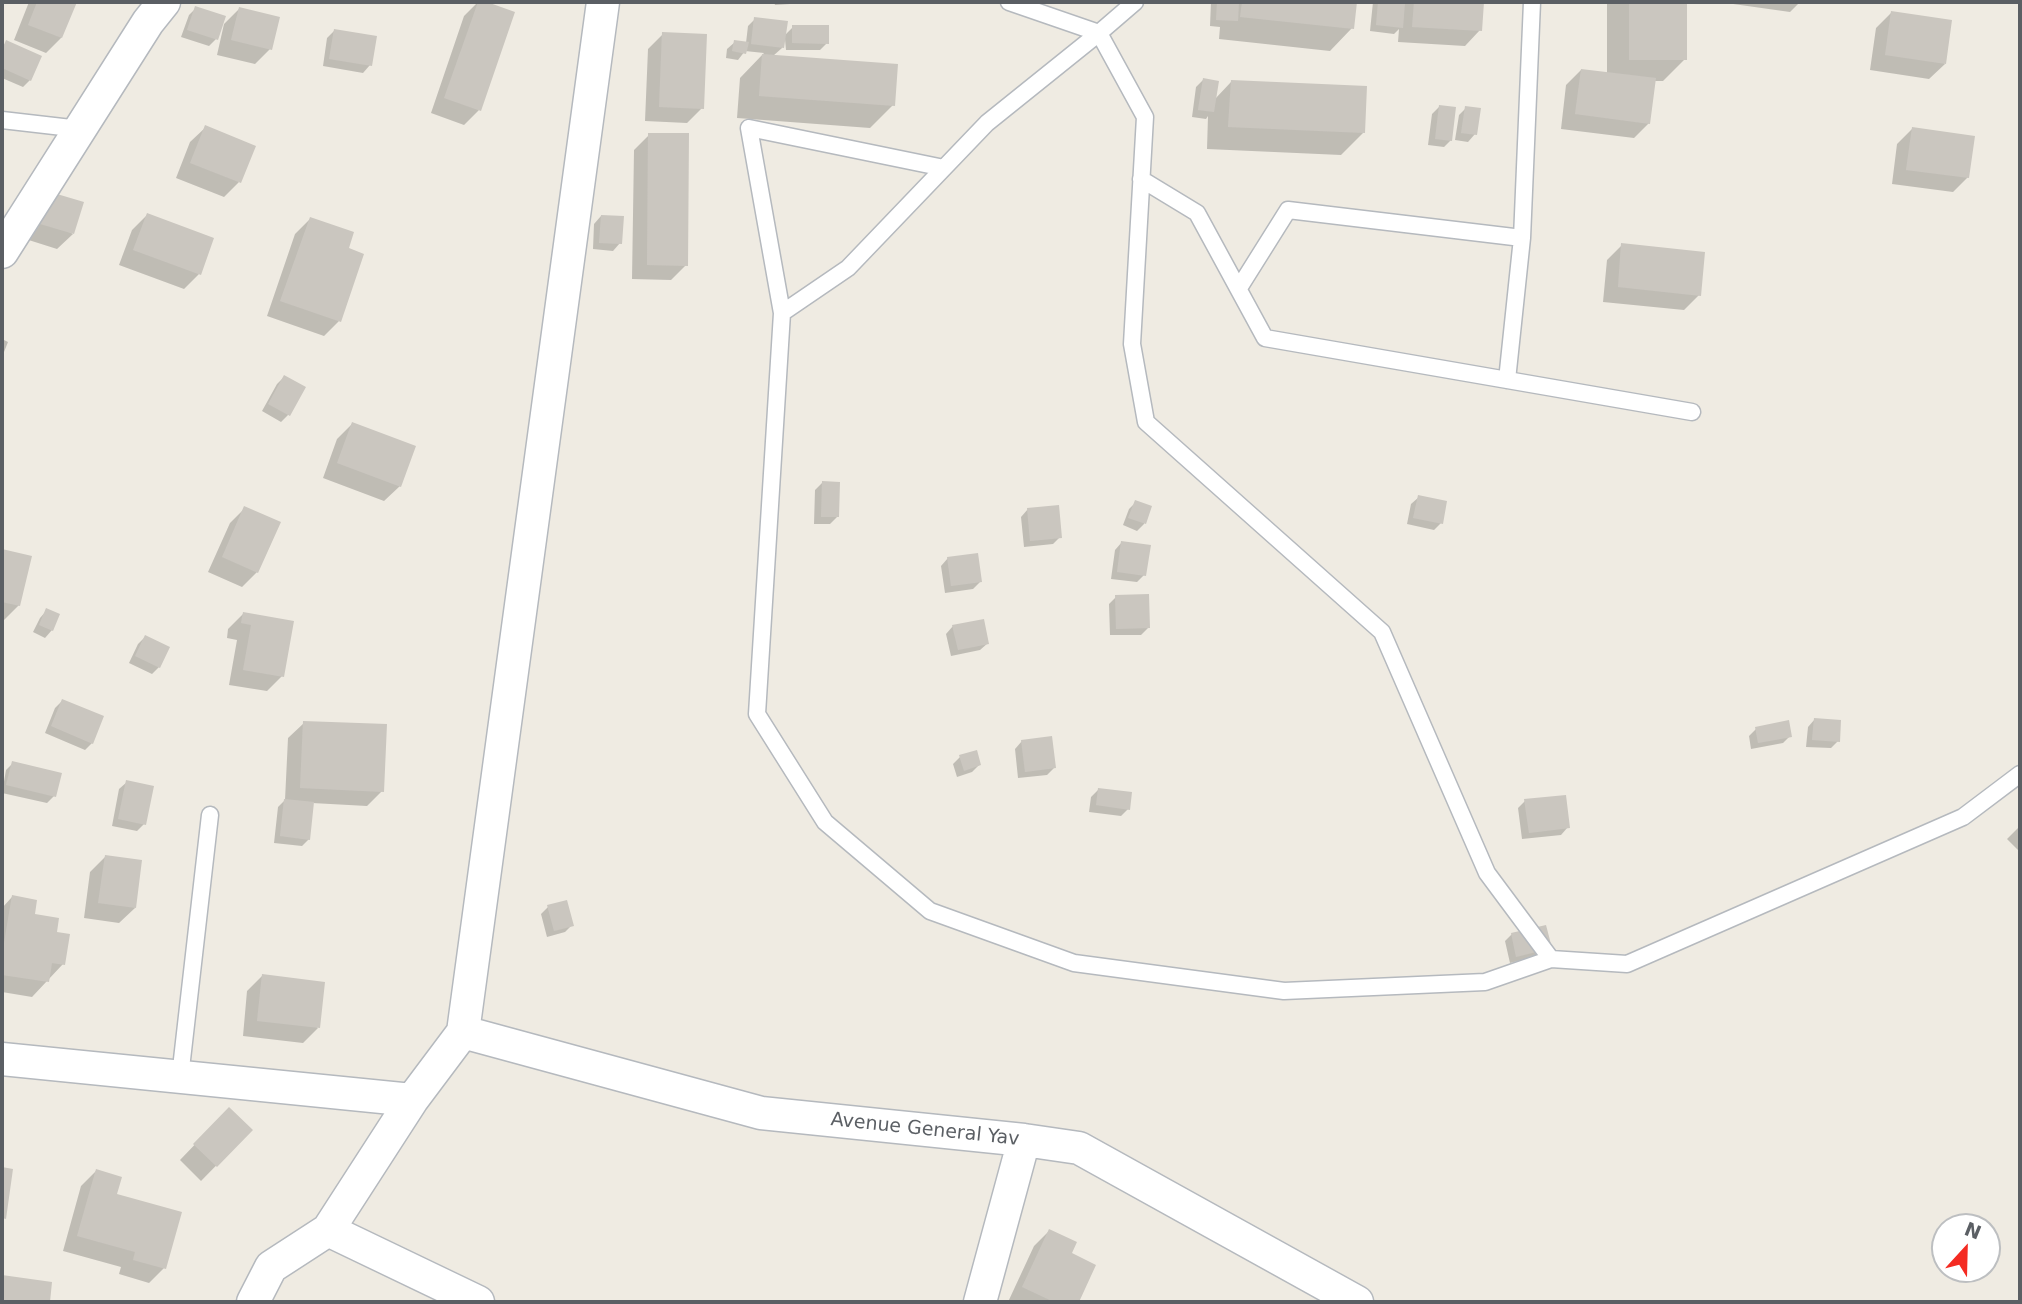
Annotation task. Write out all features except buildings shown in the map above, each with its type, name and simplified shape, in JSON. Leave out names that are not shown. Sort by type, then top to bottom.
[{"type":"street","points":[[2,253],[148,22],[164,2]]},
{"type":"street","points":[[253,1302],[271,1267],[328,1230],[412,1100],[463,1032],[603,2]]},
{"type":"street","name":"Avenue General Yav","points":[[463,1032],[761,1112],[1079,1148],[1357,1302]]},
{"type":"street","points":[[2,1059],[412,1100]]},
{"type":"street","points":[[981,1302],[1024,1140]]},
{"type":"street","points":[[328,1230],[478,1302]]},
{"type":"lane","points":[[1009,2],[1099,33],[1145,117],[1132,344],[1146,422],[1382,632],[1487,873],[1551,959]]},
{"type":"lane","points":[[782,313],[848,268],[987,123],[1135,2]]},
{"type":"lane","points":[[1507,380],[1522,239],[1532,2]]},
{"type":"lane","points":[[2,120],[80,130]]},
{"type":"lane","points":[[944,168],[749,128],[782,313],[757,714],[825,822],[930,911],[1074,963],[1284,991],[1485,982],[1551,959],[1627,964],[1963,817],[2020,774]]},
{"type":"lane","points":[[1141,179],[1197,213],[1265,338],[1692,412]]},
{"type":"lane","points":[[1239,288],[1288,210],[1522,239]]},
{"type":"lane","points":[[180,1077],[210,815]]}]
